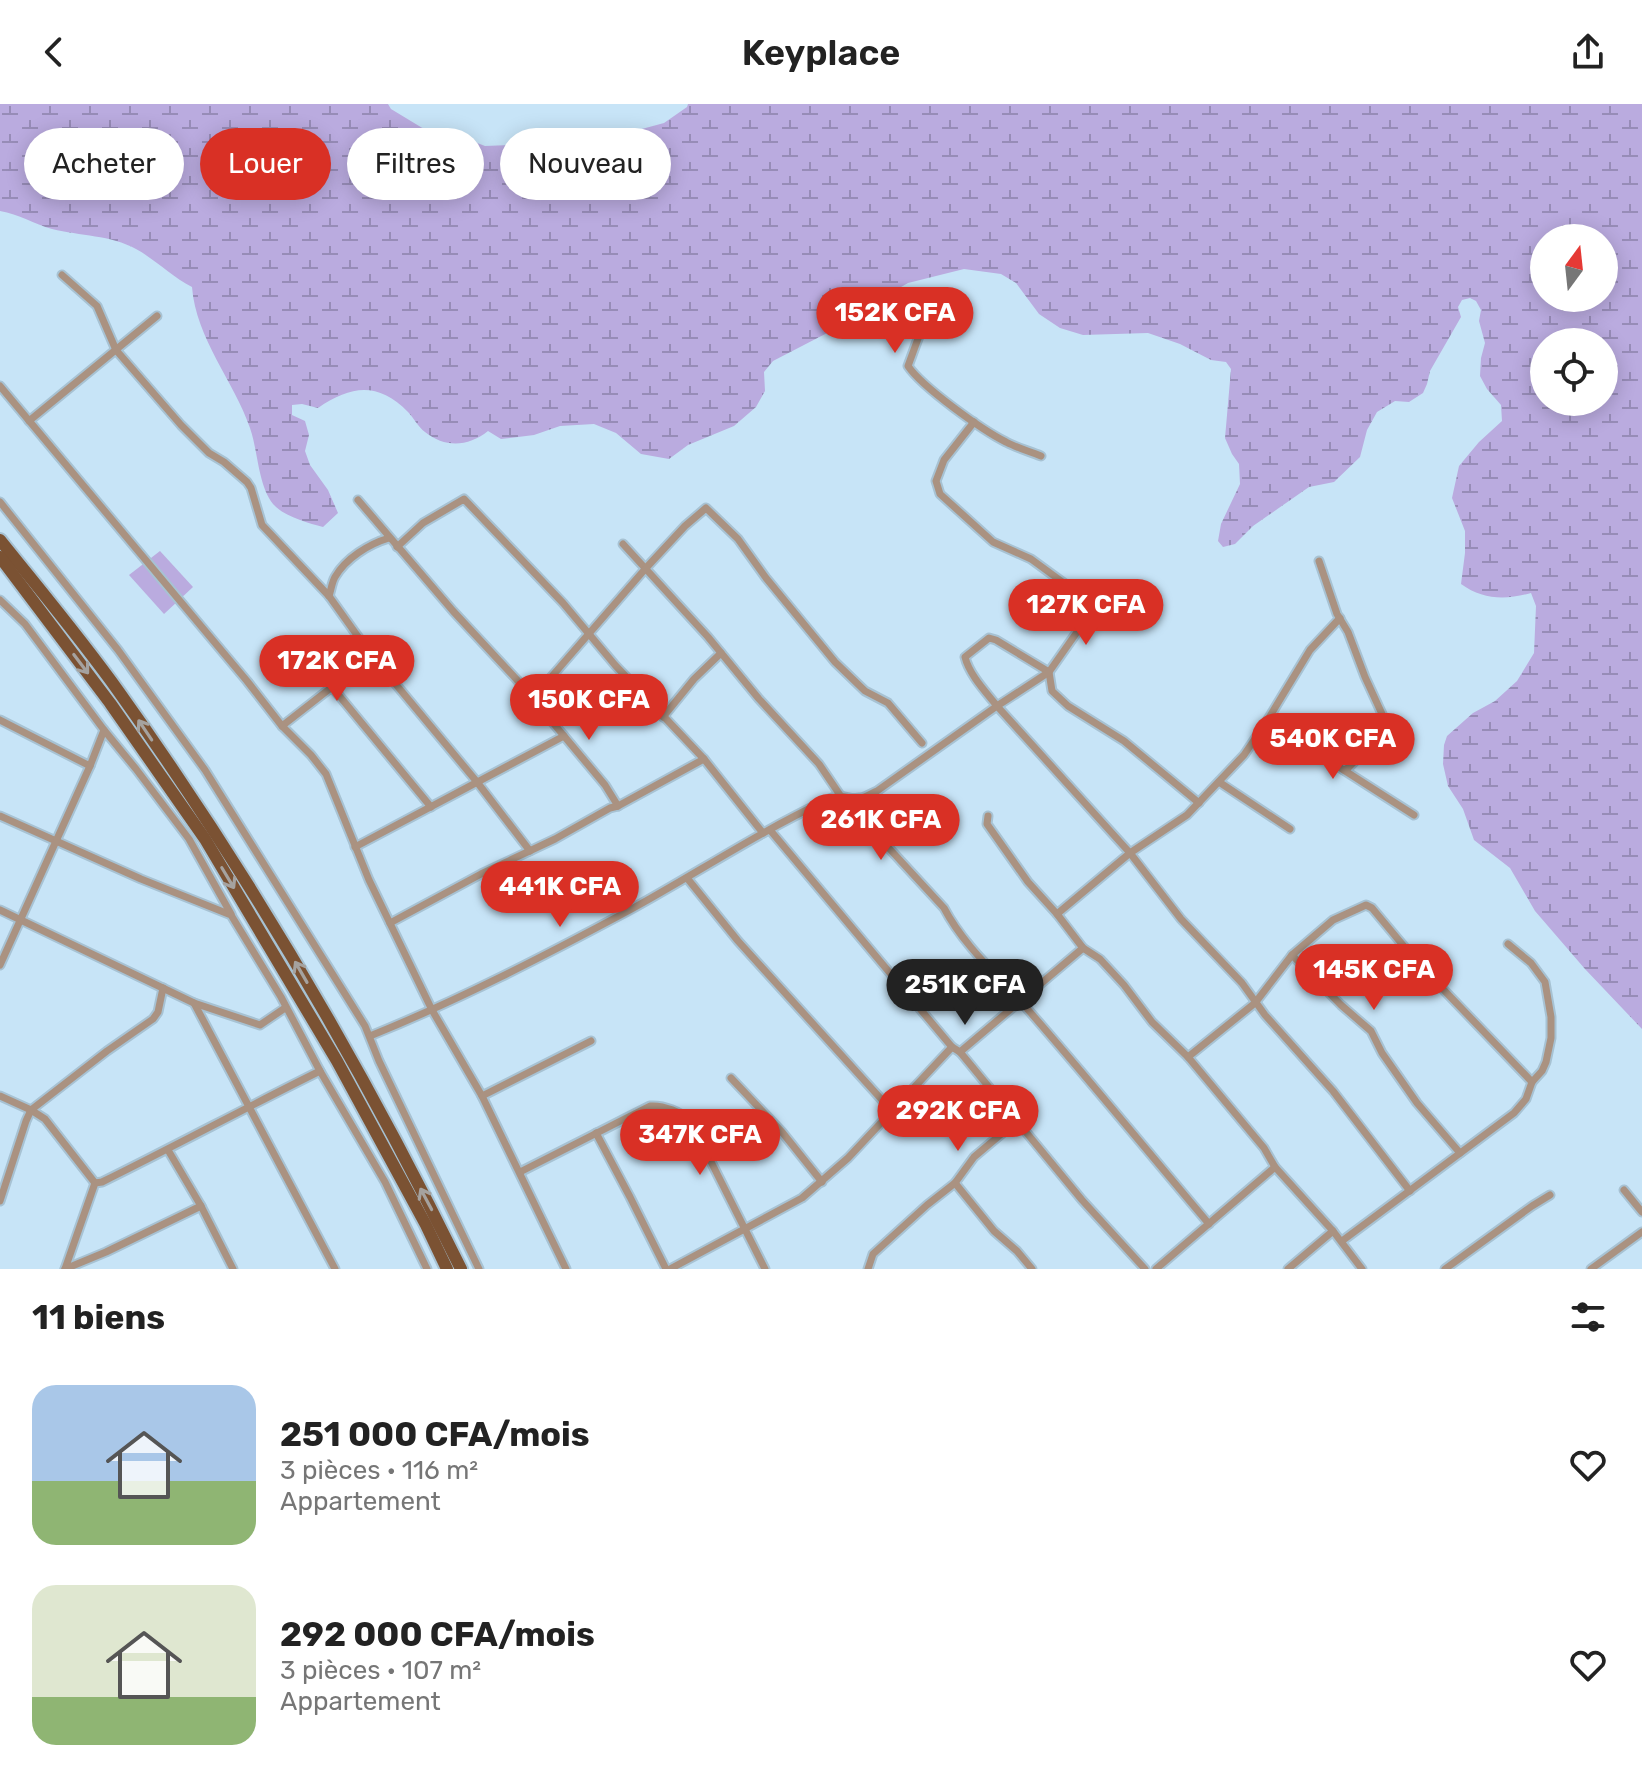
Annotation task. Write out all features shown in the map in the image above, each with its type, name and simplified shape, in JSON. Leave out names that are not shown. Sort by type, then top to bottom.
[{"type":"main road","points":[[0,540],[118,690],[243,875],[372,1097],[461,1269]]},
{"type":"main road","points":[[0,557],[110,703],[205,839],[329,1048],[447,1269]]},
{"type":"street","points":[[62,275],[97,306],[116,350],[185,430],[247,482],[262,525],[329,596],[369,652],[530,851]]},
{"type":"street","points":[[29,421],[157,316]]},
{"type":"street","points":[[919,336],[908,368],[923,383],[1006,442],[1041,456]]},
{"type":"street","points":[[0,386],[282,726],[326,774],[369,880],[432,1010],[482,1096],[566,1269]]},
{"type":"street","points":[[370,1036],[432,1010],[612,920],[827,800],[840,795],[858,799],[877,791],[1049,672],[1089,615],[1087,600],[1031,559],[993,542],[940,494],[936,481],[944,460],[974,422]]},
{"type":"street","points":[[397,547],[416,528],[464,499],[704,759],[1082,1200],[1145,1269]]},
{"type":"street","points":[[358,500],[533,698],[605,785],[618,806]]},
{"type":"street","points":[[0,502],[118,650],[205,770],[370,1036],[379,1061],[479,1269]]},
{"type":"street","points":[[533,698],[685,526],[704,509],[709,509],[738,539],[835,662],[865,691],[888,703],[922,743]]},
{"type":"street","points":[[329,596],[335,577],[341,570],[365,549],[389,538]]},
{"type":"street","points":[[623,544],[819,764],[840,795],[944,908],[953,924],[987,965],[1209,1224]]},
{"type":"street","points":[[1319,561],[1340,618],[1388,727],[1385,737],[1344,770]]},
{"type":"street","points":[[0,600],[25,624],[189,839],[385,1182],[427,1269]]},
{"type":"street","points":[[1057,914],[1130,853],[1187,815],[1199,803],[1244,755],[1310,650],[1340,618]]},
{"type":"street","points":[[1199,803],[1124,741],[1068,706],[1052,691],[1049,672],[992,638],[966,655],[964,659],[997,706],[1130,853],[1181,919],[1242,983],[1255,1003],[1333,1091],[1410,1191]]},
{"type":"street","points":[[282,726],[332,687],[369,652]]},
{"type":"street","points":[[663,717],[694,679],[721,653]]},
{"type":"street","points":[[332,687],[431,807]]},
{"type":"street","points":[[0,720],[90,766]]},
{"type":"street","points":[[1267,721],[1414,815]]},
{"type":"street","points":[[0,965],[104,730]]},
{"type":"street","points":[[355,847],[564,736]]},
{"type":"street","points":[[390,923],[704,759]]},
{"type":"street","points":[[1219,782],[1290,829]]},
{"type":"street","points":[[0,816],[231,915]]},
{"type":"street","points":[[988,816],[987,824],[1028,882],[1083,948],[1100,959],[1152,1022],[1188,1057],[1264,1148],[1275,1167],[1342,1241],[1362,1269]]},
{"type":"street","points":[[687,878],[738,941],[892,1111]]},
{"type":"street","points":[[1188,1057],[1255,1003],[1292,955],[1333,920],[1366,905],[1532,1082]]},
{"type":"street","points":[[0,910],[194,1003],[260,1025],[285,1008]]},
{"type":"street","points":[[1342,1241],[1514,1113],[1542,1071],[1551,1038],[1545,982],[1531,963],[1508,944]]},
{"type":"street","points":[[596,1133],[668,1269],[793,1204],[822,1182],[956,1050],[1083,948]]},
{"type":"street","points":[[1292,955],[1371,1031],[1382,1053],[1417,1103],[1460,1153]]},
{"type":"street","points":[[0,1201],[3,1184],[31,1110],[150,1022],[158,1012],[163,988]]},
{"type":"street","points":[[194,1003],[335,1269]]},
{"type":"street","points":[[482,1096],[591,1041]]},
{"type":"street","points":[[95,1183],[168,1150],[320,1071]]},
{"type":"street","points":[[731,1078],[782,1132],[822,1182]]},
{"type":"street","points":[[0,1096],[45,1119],[95,1183]]},
{"type":"street","points":[[520,1172],[650,1106],[664,1107],[682,1115],[693,1126],[765,1269]]},
{"type":"street","points":[[347,1118],[363,1109]]},
{"type":"street","points":[[868,1269],[873,1254],[955,1183],[974,1157],[1006,1130],[1008,1111]]},
{"type":"street","points":[[168,1150],[233,1269]]},
{"type":"street","points":[[1156,1269],[1275,1167]]},
{"type":"street","points":[[65,1269],[95,1183]]},
{"type":"street","points":[[955,1183],[994,1231],[1032,1269]]},
{"type":"street","points":[[1624,1190],[1642,1212]]},
{"type":"street","points":[[1445,1269],[1550,1195]]},
{"type":"street","points":[[65,1269],[201,1206]]},
{"type":"street","points":[[1288,1269],[1333,1231]]},
{"type":"street","points":[[1591,1269],[1642,1232]]},
{"type":"green space","points":[[0,104],[388,104],[422,128],[347,128],[347,200],[484,200],[484,146],[500,145],[500,200],[671,200],[671,128],[646,128],[664,123],[688,104],[1642,104],[1642,1029],[1535,911],[1510,868],[1474,840],[1463,809],[1448,786],[1443,764],[1447,736],[1517,681],[1534,653],[1536,606],[1531,593],[1495,597],[1461,584],[1465,531],[1452,498],[1459,466],[1502,421],[1501,405],[1480,376],[1485,343],[1479,321],[1481,310],[1476,301],[1470,298],[1462,300],[1458,307],[1461,317],[1430,371],[1423,393],[1409,402],[1395,401],[1377,412],[1367,430],[1360,457],[1334,482],[1309,487],[1253,526],[1235,544],[1223,547],[1218,541],[1221,524],[1240,484],[1239,464],[1225,438],[1231,369],[1226,362],[1211,360],[1180,344],[1148,333],[1083,335],[1060,328],[1039,314],[1016,283],[1001,274],[964,269],[908,283],[831,331],[773,361],[764,372],[765,391],[756,407],[734,426],[688,445],[669,459],[641,454],[616,433],[594,424],[560,426],[534,435],[501,439],[488,431],[465,443],[448,443],[425,432],[397,402],[375,391],[354,391],[318,408],[292,405],[292,415],[305,421],[309,435],[305,451],[310,465],[328,490],[338,513],[323,527],[283,512],[268,496],[250,428],[200,324],[192,287],[126,244],[52,229],[0,211]]},
{"type":"green space","points":[[160,551],[193,587],[164,614],[129,575]]}]
